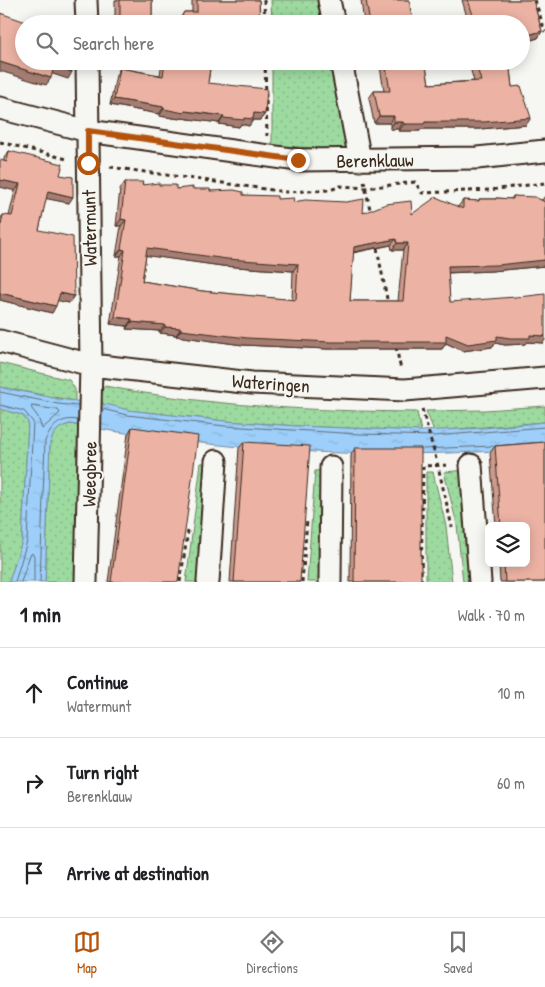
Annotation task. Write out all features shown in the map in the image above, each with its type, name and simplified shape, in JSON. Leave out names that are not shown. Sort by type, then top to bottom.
[{"type":"street","points":[[86,0],[87,15]]},
{"type":"street","points":[[329,0],[332,15]]},
{"type":"street","name":"Watermunt","points":[[87,70],[90,376]]},
{"type":"street","points":[[343,70],[360,160]]},
{"type":"street","name":"Berenklauw","points":[[0,108],[88,131],[298,160],[477,158],[545,151]]},
{"type":"street","name":"Wateringen","points":[[0,341],[90,376],[405,390],[545,378]]},
{"type":"street","name":"Weegbree","points":[[86,582],[90,376]]},
{"type":"street","points":[[208,582],[216,461]]},
{"type":"street","points":[[471,465],[480,582]]},
{"type":"street","points":[[330,582],[331,467]]},
{"type":"path","points":[[264,0],[265,15]]},
{"type":"path","points":[[535,0],[545,32]]},
{"type":"path","points":[[265,70],[267,157]]},
{"type":"path","points":[[0,142],[88,163],[286,192],[330,190],[341,186],[366,188],[415,182],[422,193],[490,190],[545,183]]},
{"type":"path","points":[[360,160],[371,216]]},
{"type":"path","points":[[377,248],[389,309]]},
{"type":"path","points":[[395,341],[405,390]]},
{"type":"path","points":[[424,418],[438,466],[453,534]]},
{"type":"path","points":[[421,582],[422,466],[471,465]]},
{"type":"green space","points":[[271,0],[324,0],[327,15],[272,15]]},
{"type":"green space","points":[[272,70],[336,70],[350,151],[272,145]]},
{"type":"green space","points":[[0,363],[69,380],[75,389],[75,401],[0,387]]},
{"type":"green space","points":[[105,386],[221,403],[299,409],[417,412],[421,431],[225,421],[128,410],[102,404],[100,392]]},
{"type":"green space","points":[[545,406],[545,422],[434,431],[426,411],[485,410]]},
{"type":"green space","points":[[0,409],[22,415],[28,422],[22,541],[9,582],[0,582]]},
{"type":"green space","points":[[70,424],[80,426],[75,582],[45,582],[50,442],[57,430]]},
{"type":"green space","points":[[201,463],[212,463],[204,582],[186,582]]},
{"type":"green space","points":[[326,470],[325,582],[307,582],[315,471]]},
{"type":"green space","points":[[467,470],[475,582],[463,582],[457,525],[444,472]]},
{"type":"green space","points":[[426,472],[433,472],[446,526],[452,582],[426,582]]},
{"type":"water","points":[[0,387],[59,399],[110,405],[128,410],[225,421],[297,426],[421,431],[545,422],[545,448],[420,454],[295,451],[182,441],[70,424],[57,430],[50,442],[45,582],[9,582],[22,541],[28,422],[22,415],[0,409]]},
{"type":"building","points":[[120,0],[152,0],[152,15],[120,15]]},
{"type":"building","points":[[197,0],[259,0],[260,15],[182,15],[184,12],[197,12]]},
{"type":"building","points":[[366,0],[409,0],[412,15],[368,15]]},
{"type":"building","points":[[468,0],[533,0],[542,31],[530,34],[530,15],[473,15]]},
{"type":"building","points":[[0,13],[15,18],[15,67],[0,62]]},
{"type":"building","points":[[26,70],[53,70],[51,78]]},
{"type":"building","points":[[120,70],[131,70],[163,76],[164,70],[210,70],[208,83],[267,89],[265,114],[254,113],[253,119],[244,118],[244,120],[223,118],[224,116],[185,111],[184,113],[164,109],[164,107],[114,99]]},
{"type":"building","points":[[386,70],[427,70],[429,84],[481,81],[478,70],[510,70],[512,87],[521,86],[531,118],[484,122],[404,124],[403,122],[394,122],[394,116],[379,116],[374,91],[390,91]]},
{"type":"building","points":[[9,151],[63,164],[60,175],[73,177],[73,197],[48,191],[39,230],[73,237],[74,296],[60,293],[56,306],[0,293],[0,225],[3,215],[12,216],[20,184],[0,180],[0,160],[7,162]]},
{"type":"building","points":[[125,182],[143,182],[142,185],[159,183],[159,185],[176,185],[176,189],[193,187],[193,189],[210,189],[210,191],[234,190],[243,192],[243,195],[277,196],[277,199],[294,198],[293,202],[305,200],[346,202],[364,199],[363,213],[386,204],[411,201],[412,214],[436,197],[463,209],[463,200],[513,199],[513,196],[535,197],[545,202],[545,260],[497,265],[448,266],[450,302],[545,294],[545,336],[530,335],[530,338],[510,338],[497,336],[497,340],[468,344],[446,335],[446,342],[331,342],[247,338],[181,330],[181,328],[165,327],[165,325],[131,322],[132,319],[115,317],[125,250],[121,249],[126,220],[121,219]],"holes":[[[396,239],[397,243],[408,243],[403,301],[350,301],[354,247]],[[147,248],[227,259],[298,264],[296,300],[202,291],[142,281]]]},
{"type":"building","points":[[132,427],[198,436],[178,582],[111,582]]},
{"type":"building","points":[[244,442],[310,446],[300,582],[234,582]]},
{"type":"building","points":[[545,442],[545,582],[505,582],[504,567],[530,567],[530,522],[501,522],[495,446]]},
{"type":"building","points":[[355,448],[421,448],[421,582],[354,582]]},
{"type":"route","points":[[88,163],[88,131],[298,160]]}]
